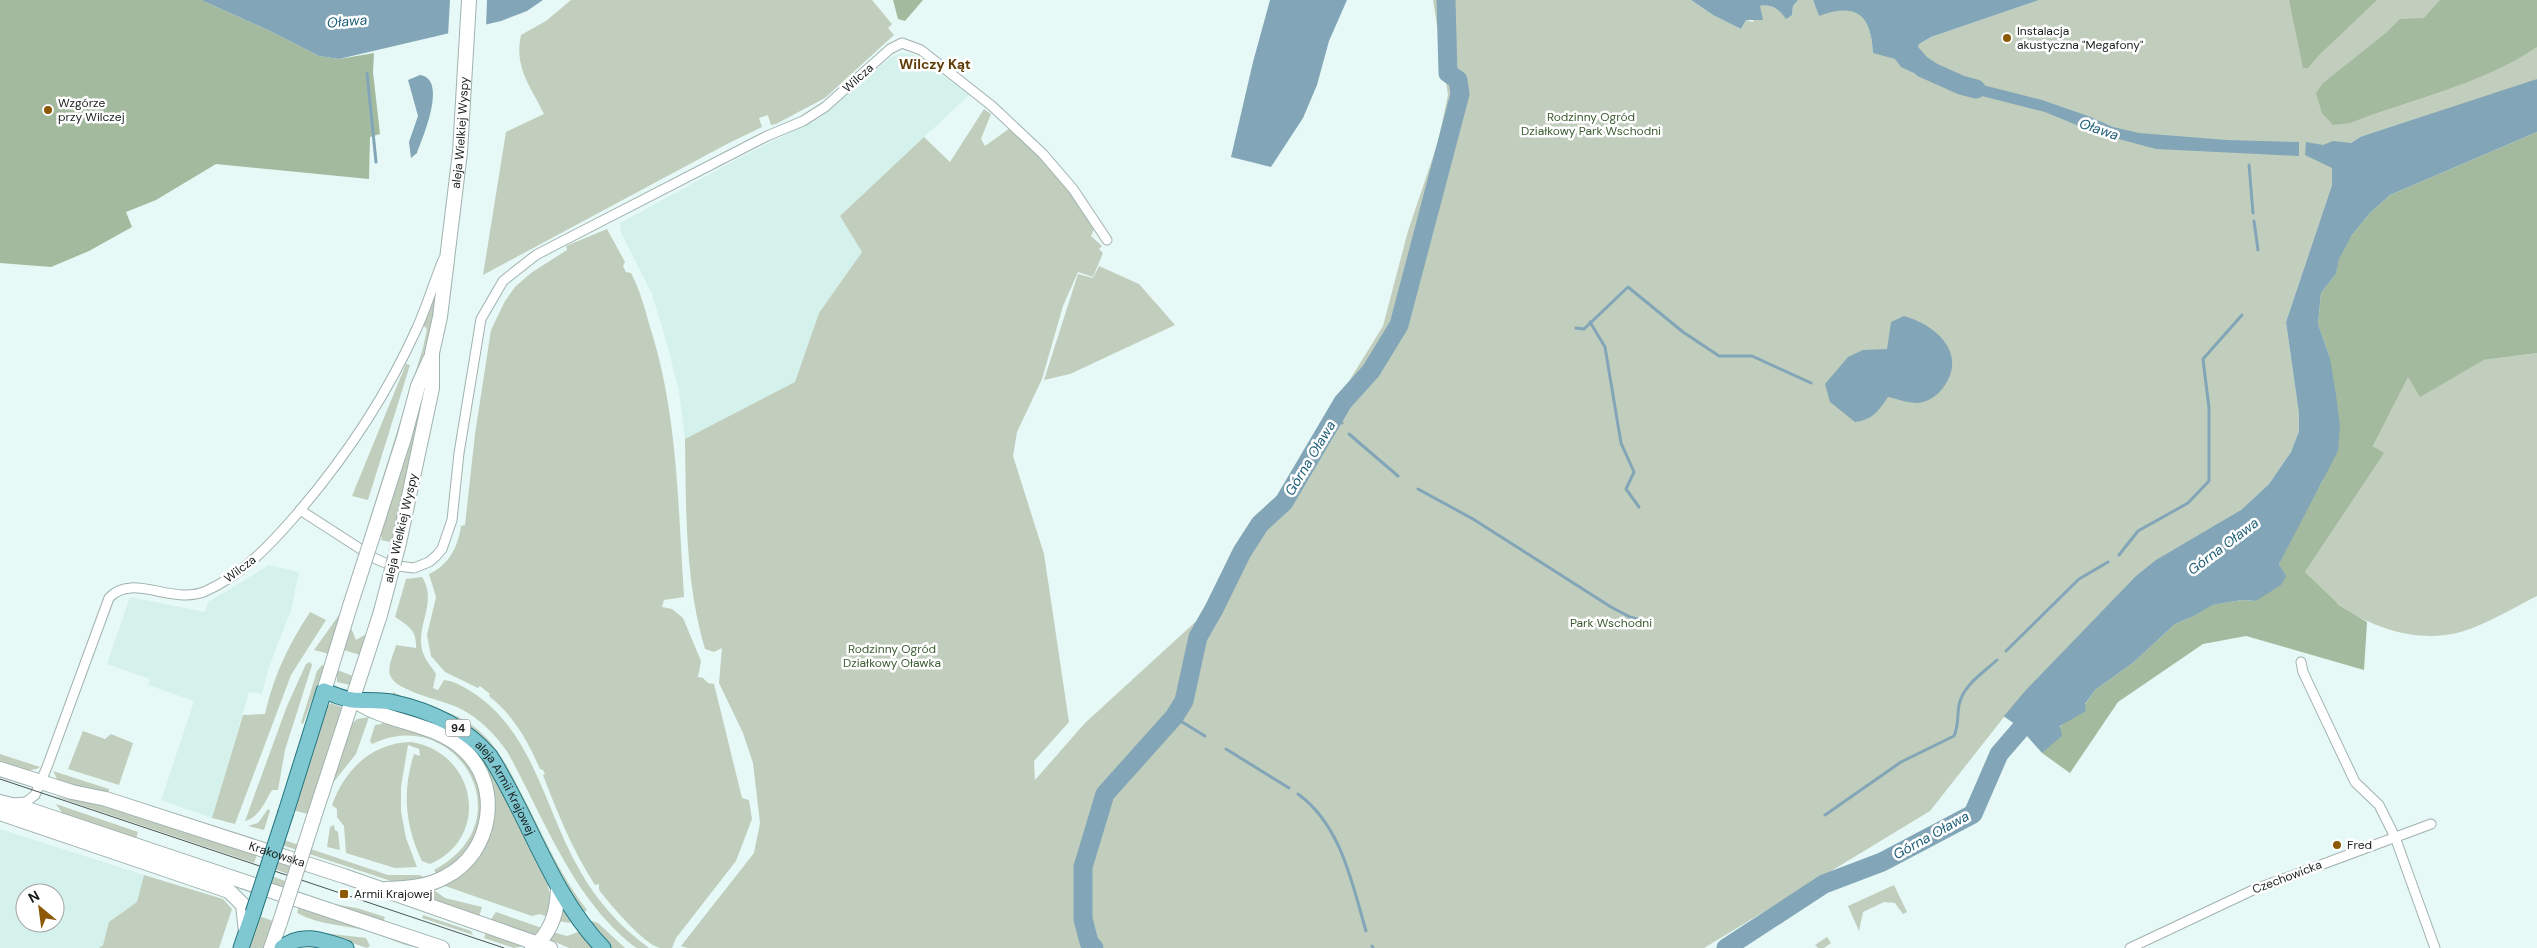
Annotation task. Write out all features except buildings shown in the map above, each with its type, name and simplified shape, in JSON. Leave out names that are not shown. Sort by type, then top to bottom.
[{"type":"main road","name":"aleja Wielkiej Wyspy","points":[[324,692],[404,438],[418,386],[432,353],[440,317],[460,152],[469,0]]},
{"type":"main road","name":"aleja Wielkiej Wyspy","points":[[353,700],[380,614],[399,543],[432,388],[432,353]]},
{"type":"main road","name":"aleja Armii Krajowej","points":[[324,692],[353,700],[380,701],[410,708],[452,723],[478,742],[497,766],[558,886],[577,917],[602,948]]},
{"type":"main road","points":[[244,941],[249,911],[286,812],[324,692]]},
{"type":"main road","points":[[271,948],[353,700],[375,712],[439,734],[455,743],[476,764],[487,791],[488,812],[482,839],[474,852],[457,870],[431,883],[380,889]]},
{"type":"main road","name":"Krakowska","points":[[0,769],[40,782],[106,799],[344,876],[540,947]]},
{"type":"main road","points":[[0,802],[442,948]]},
{"type":"main road","points":[[0,813],[229,891],[249,911]]},
{"type":"main road","points":[[540,947],[554,915],[558,886]]},
{"type":"main road","points":[[282,948],[297,939],[312,938],[346,948]]},
{"type":"street","name":"Wilcza","points":[[300,510],[376,559],[390,565],[414,568],[429,562],[442,550],[452,520],[461,444],[481,319],[503,281],[536,255],[767,136],[803,121],[825,107],[890,49],[902,43],[921,50],[1016,127],[1064,177],[1107,240]]},
{"type":"street","name":"Wilcza","points":[[0,802],[28,801],[35,795],[105,607],[112,594],[129,587],[178,596],[205,591],[242,569],[276,537],[300,510],[360,434],[397,369],[418,326],[449,245]]},
{"type":"street","points":[[2301,662],[2303,672],[2355,782],[2379,805],[2395,837],[2435,948]]},
{"type":"street","name":"Czechowicka","points":[[2130,948],[2253,890],[2431,824]]},
{"type":"shaded area","points":[[901,53],[911,54],[923,60],[969,95],[840,216],[862,252],[819,313],[795,382],[685,439],[679,392],[652,294],[621,233],[620,223],[743,156],[820,118],[891,57]]},
{"type":"shaded area","points":[[269,565],[299,572],[291,610],[269,667],[262,694],[249,692],[212,818],[161,800],[194,701],[148,685],[150,679],[107,664],[130,597],[205,612],[208,602]]},
{"type":"shaded area","points":[[0,829],[144,875],[137,902],[109,922],[103,945],[99,948],[0,948]]},
{"type":"green space","points":[[0,0],[201,0],[270,31],[319,56],[339,59],[374,53],[373,72],[380,134],[370,137],[369,179],[216,164],[156,200],[126,212],[132,227],[89,251],[51,267],[0,263]]},
{"type":"green space","points":[[571,0],[872,0],[892,24],[888,28],[894,35],[825,98],[776,124],[771,125],[768,115],[759,118],[762,127],[483,275],[506,132],[544,114],[522,67],[519,47],[521,35],[546,21]]},
{"type":"green space","points":[[893,0],[923,0],[905,21],[898,19]]},
{"type":"green space","name":"Park Wschodni","points":[[1433,0],[1691,0],[1713,15],[1741,29],[1746,20],[1753,22],[1760,6],[1768,5],[1792,15],[1793,6],[1798,0],[1813,0],[1819,15],[1843,10],[1859,14],[1865,20],[1869,29],[1873,53],[1919,44],[1931,37],[2039,0],[2537,0],[2537,79],[2492,101],[2360,137],[2332,155],[2332,185],[2286,322],[2299,414],[2299,431],[2291,452],[2269,484],[2012,722],[2004,717],[1930,811],[1704,948],[687,948],[681,946],[754,853],[760,823],[753,763],[743,733],[719,683],[722,648],[714,652],[705,649],[698,624],[688,545],[685,439],[795,382],[819,313],[862,252],[840,216],[924,137],[950,162],[984,109],[991,114],[981,139],[985,146],[1010,128],[1060,176],[1094,229],[1091,236],[1102,246],[1099,249],[1103,253],[1093,277],[1078,272],[1063,306],[1042,379],[1017,432],[1013,456],[1044,554],[1069,722],[1034,761],[1035,780],[1085,723],[1204,614],[1236,546],[1282,490],[1383,326],[1408,231],[1438,142],[1448,95]]},
{"type":"green space","points":[[2289,0],[2377,0],[2318,56],[2308,68],[2303,68]]},
{"type":"green space","points":[[2440,0],[2537,0],[2537,47],[2515,60],[2470,81],[2350,123],[2333,125],[2322,113],[2316,93],[2323,83],[2386,33],[2400,19],[2424,18]]},
{"type":"green space","points":[[2537,132],[2537,353],[2484,360],[2420,397],[2408,377],[2373,446],[2384,453],[2305,572],[2339,605],[2367,622],[2364,670],[2246,636],[2203,644],[2118,702],[2070,773],[2042,753],[2061,726],[2070,718],[2077,716],[2095,690],[2134,662],[2175,624],[2194,616],[2211,605],[2242,600],[2256,601],[2285,576],[2279,564],[2288,542],[2323,480],[2330,358],[2318,324],[2321,293],[2336,274],[2338,259],[2352,235],[2370,213],[2390,195]]},
{"type":"green space","points":[[607,229],[625,262],[623,266],[626,272],[631,273],[642,300],[659,360],[671,427],[678,495],[684,597],[664,600],[662,607],[672,609],[683,618],[701,661],[698,677],[714,684],[742,798],[749,800],[752,819],[736,861],[676,938],[672,948],[660,948],[653,945],[636,932],[599,890],[599,884],[595,885],[566,831],[543,775],[545,774],[543,770],[540,769],[513,721],[489,696],[490,694],[480,686],[478,688],[445,672],[431,656],[427,635],[436,597],[429,574],[442,566],[447,560],[458,541],[461,526],[465,525],[475,434],[491,330],[505,301],[515,287],[531,273],[567,250],[566,246]]},
{"type":"green space","points":[[1099,266],[1139,284],[1175,325],[1070,374],[1044,380],[1078,274],[1093,278]]},
{"type":"green space","points":[[441,280],[422,361],[369,528],[367,528],[423,348],[427,329],[422,324]]},
{"type":"green space","points":[[2537,353],[2537,596],[2473,628],[2448,635],[2432,636],[2416,635],[2384,628],[2369,622],[2331,598],[2305,572],[2383,453],[2373,446],[2408,376],[2420,396],[2484,360]]},
{"type":"green space","points":[[406,364],[410,365],[368,500],[352,496]]},
{"type":"green space","points":[[429,372],[394,540],[391,539],[390,542],[381,540],[382,537],[379,536],[419,398]]},
{"type":"green space","points":[[422,577],[428,595],[421,640],[423,654],[436,674],[433,688],[438,690],[444,680],[464,687],[495,711],[511,730],[525,751],[579,869],[593,891],[610,912],[628,931],[649,948],[637,948],[632,945],[592,903],[576,880],[547,830],[508,753],[493,734],[475,718],[461,709],[410,691],[394,681],[390,675],[390,664],[396,645],[416,648],[415,637],[411,630],[395,617],[406,579]]},
{"type":"green space","points":[[310,612],[326,620],[291,675],[235,824],[212,818],[243,715],[265,714],[283,661]]},
{"type":"green space","points":[[339,615],[341,615],[329,654],[314,650]]},
{"type":"green space","points":[[351,628],[356,640],[368,633],[360,655],[344,650]]},
{"type":"green space","points":[[310,662],[312,665],[285,750],[278,790],[272,790],[255,816],[245,821],[287,706],[306,664]]},
{"type":"green space","points":[[322,665],[325,666],[303,724],[301,723],[317,671]]},
{"type":"green space","points":[[337,670],[353,676],[350,685],[337,682]]},
{"type":"green space","points":[[393,692],[464,720],[491,743],[510,772],[562,872],[587,910],[581,915],[492,748],[470,728],[458,721],[433,709],[392,695]]},
{"type":"green space","points":[[331,703],[341,707],[342,711],[308,814],[292,810],[325,709]]},
{"type":"green space","points":[[388,707],[434,722],[471,745],[490,767],[546,877],[551,899],[548,917],[540,914],[532,916],[445,886],[444,884],[458,877],[471,865],[487,841],[494,809],[492,784],[476,755],[387,711]]},
{"type":"green space","points":[[369,717],[356,754],[332,784],[351,725],[357,719]]},
{"type":"green space","points":[[383,720],[422,732],[449,745],[465,760],[477,780],[482,804],[479,828],[475,839],[464,855],[437,875],[434,870],[461,849],[475,824],[477,798],[469,773],[453,753],[430,740],[403,736],[372,744],[370,741],[375,725],[382,724]]},
{"type":"green space","points":[[83,731],[105,739],[111,734],[133,743],[119,785],[68,769]]},
{"type":"green space","points":[[411,742],[433,749],[450,761],[462,778],[468,797],[468,816],[462,835],[450,851],[430,864],[422,861],[412,835],[407,808],[410,768],[414,754],[420,756],[419,749],[408,745],[401,787],[401,811],[406,838],[417,867],[395,868],[346,853],[344,826],[337,817],[337,809],[332,805],[344,780],[362,760],[372,753],[384,747]]},
{"type":"green space","points":[[0,754],[40,767],[26,770],[15,767],[0,761]]},
{"type":"green space","points":[[53,771],[109,789],[109,791],[100,792],[58,781]]},
{"type":"green space","points":[[54,796],[105,806],[257,855],[254,863]]},
{"type":"green space","points":[[56,804],[138,832],[136,839],[63,814]]},
{"type":"green space","points":[[268,809],[270,811],[264,830],[248,826],[258,823]]},
{"type":"green space","points":[[334,825],[335,830],[338,832],[340,850],[327,847],[330,827]]},
{"type":"green space","points":[[284,840],[388,875],[420,875],[424,878],[402,882],[391,881],[282,845]]},
{"type":"green space","points":[[277,861],[291,865],[288,874],[274,869]]},
{"type":"green space","points":[[144,875],[223,899],[232,909],[219,948],[99,948],[103,945],[109,922],[137,902]]},
{"type":"green space","points":[[272,876],[285,881],[283,888],[270,883]]},
{"type":"green space","points":[[1894,885],[1907,912],[1903,914],[1895,903],[1884,902],[1863,912],[1859,931],[1848,906]]},
{"type":"green space","points":[[431,888],[445,898],[482,907],[479,917],[417,896],[413,892]]},
{"type":"green space","points":[[561,903],[574,920],[570,923],[558,921]]},
{"type":"green space","points":[[333,904],[357,908],[385,917],[383,922]]},
{"type":"green space","points":[[299,906],[424,948],[403,944],[368,931],[305,917],[297,913]]},
{"type":"green space","points":[[496,912],[542,928],[538,935],[533,936],[490,921]]},
{"type":"green space","points":[[423,915],[471,931],[473,935],[422,918]]},
{"type":"green space","points":[[259,916],[273,921],[264,948],[249,948]]},
{"type":"green space","points":[[592,921],[598,923],[625,948],[610,948],[588,925]]},
{"type":"green space","points":[[581,931],[597,948],[569,948],[548,939],[553,932],[567,936]]},
{"type":"green space","points":[[486,932],[524,946],[514,948],[484,938]]},
{"type":"green space","points":[[323,933],[366,938],[370,946],[367,948]]},
{"type":"green space","points":[[1827,937],[1831,943],[1824,948],[1818,948],[1815,945]]},
{"type":"water","points":[[201,0],[543,0],[527,11],[501,21],[339,59],[319,56],[270,31]]},
{"type":"water","points":[[1270,0],[1347,0],[1329,41],[1317,85],[1303,118],[1271,167],[1231,157],[1253,62]]},
{"type":"water","points":[[1691,0],[1798,0],[1793,6],[1792,15],[1786,19],[1775,8],[1760,6],[1763,20],[1746,20],[1741,29],[1713,15]]},
{"type":"water","points":[[1813,0],[2039,0],[1931,37],[1919,44],[1918,47],[1927,57],[1953,75],[1933,82],[1901,67],[1895,59],[1873,53],[1869,29],[1860,15],[1843,11],[1819,16]]},
{"type":"water","points":[[420,75],[428,79],[432,87],[433,97],[424,135],[417,153],[411,158],[409,142],[418,116],[408,80]]},
{"type":"water","points":[[1959,79],[2042,100],[2113,127],[2139,133],[2227,140],[2299,142],[2299,156],[2156,149],[2096,133],[2045,112],[1942,86]]},
{"type":"water","points":[[2537,79],[2537,132],[2390,195],[2370,213],[2352,235],[2339,259],[2336,274],[2321,293],[2318,324],[2330,358],[2336,395],[2340,426],[2338,451],[2279,564],[2286,576],[2281,585],[2256,601],[2242,600],[2212,605],[2194,616],[2175,624],[2134,662],[2095,690],[2085,704],[2086,711],[2060,726],[2062,736],[2042,753],[2020,728],[2004,716],[2025,691],[2136,576],[2156,560],[2241,510],[2269,484],[2291,452],[2299,431],[2299,414],[2286,322],[2332,185],[2332,168],[2305,155],[2306,142],[2323,145],[2333,141],[2351,143],[2360,137]]},
{"type":"water","points":[[1904,316],[1927,326],[1945,343],[1951,353],[1950,376],[1941,391],[1929,400],[1914,403],[1888,397],[1871,417],[1855,422],[1830,402],[1825,384],[1848,357],[1863,350],[1887,349],[1891,322]]},
{"type":"pier","points":[[450,0],[487,0],[486,27],[448,36]]},
{"type":"waterway","name":"Górna Oława","points":[[1094,948],[1089,942],[1083,919],[1083,867],[1105,794],[1174,717],[1184,701],[1198,637],[1242,552],[1260,524],[1284,502],[1343,402],[1371,371],[1399,325],[1460,94],[1458,80],[1448,73],[1446,0]]},
{"type":"waterway","name":"Oława","points":[[1923,68],[1961,85],[1976,89]]},
{"type":"waterway","points":[[367,73],[376,162]]},
{"type":"waterway","points":[[2249,165],[2253,213]]},
{"type":"waterway","points":[[2254,221],[2258,250]]},
{"type":"waterway","points":[[1576,328],[1584,329],[1628,287],[1683,332],[1719,356],[1752,356],[1811,383]]},
{"type":"waterway","points":[[2119,555],[2138,531],[2188,503],[2209,481],[2209,408],[2203,359],[2242,315]]},
{"type":"waterway","points":[[1590,322],[1605,347],[1621,443],[1634,472],[1626,489],[1639,507]]},
{"type":"waterway","points":[[1335,416],[1342,423]]},
{"type":"waterway","points":[[1349,434],[1398,476]]},
{"type":"waterway","points":[[1418,489],[1473,519],[1611,607],[1630,617],[1651,623]]},
{"type":"waterway","points":[[2006,651],[2079,579],[2108,562]]},
{"type":"waterway","points":[[1825,815],[1901,762],[1954,736],[1961,698],[1969,685],[1997,660]]},
{"type":"waterway","name":"Górna Oława","points":[[1726,948],[1824,884],[1882,862],[1973,814],[1999,754],[2037,710]]},
{"type":"waterway","points":[[1174,717],[1205,736]]},
{"type":"waterway","points":[[1226,749],[1289,788]]},
{"type":"waterway","points":[[1298,794],[1313,807],[1335,838],[1350,875],[1366,931]]},
{"type":"tram line","points":[[0,779],[504,948]]},
{"type":"place","name":"Instalacja akustyczna \"Megafony\"","points":[[2007,38]]},
{"type":"place","name":"Wzgórze przy Wilczej","points":[[48,110]]},
{"type":"place","name":"Fred","points":[[2337,845]]},
{"type":"place","name":"Armii Krajowej","points":[[344,894]]},
{"type":"district","name":"Wilczy Kąt","points":[[935,64]]},
{"type":"park label","name":"Rodzinny Ogród Działkowy Park Wschodni","points":[[1591,124]]},
{"type":"park label","name":"Rodzinny Ogród Działkowy Oławka","points":[[892,656]]}]
